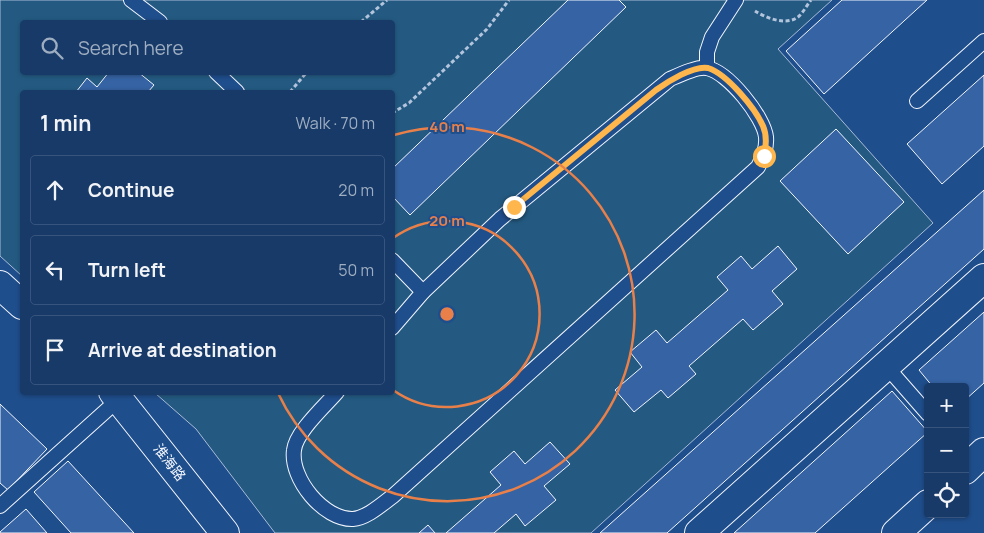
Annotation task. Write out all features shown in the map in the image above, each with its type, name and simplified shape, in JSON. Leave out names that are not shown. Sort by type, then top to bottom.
[{"type":"street","points":[[699,533],[984,278]]},
{"type":"street","name":"淮海路","points":[[116,396],[225,533]]},
{"type":"street","points":[[896,533],[924,508]]},
{"type":"lane","points":[[131,0],[157,20]]},
{"type":"lane","points":[[707,68],[707,52],[712,37],[736,0]]},
{"type":"lane","points":[[917,101],[984,41]]},
{"type":"lane","points":[[334,395],[300,435],[294,450],[294,466],[301,482],[313,498],[324,508],[338,517],[354,519],[371,512],[393,496],[758,167],[766,147],[763,126],[739,92],[720,75],[707,68],[688,72],[670,79],[500,218],[423,292],[395,325]]},
{"type":"lane","points":[[219,75],[235,90]]},
{"type":"lane","points":[[395,263],[423,292]]},
{"type":"lane","points":[[886,366],[924,409]]},
{"type":"lane","points":[[0,506],[116,396]]},
{"type":"path","points":[[363,20],[387,0]]},
{"type":"path","points":[[395,111],[409,103],[487,29],[509,0]]},
{"type":"path","points":[[753,10],[784,21],[798,17],[810,0]]},
{"type":"path","points":[[292,90],[304,75]]},
{"type":"shaded area","points":[[0,0],[832,0],[778,49],[933,223],[591,533],[275,533],[196,429],[157,395],[395,395],[395,90],[20,90],[20,274],[0,256]]},
{"type":"building","points":[[568,0],[619,0],[626,7],[410,215],[395,199],[395,166]]},
{"type":"building","points":[[842,0],[927,0],[824,94],[786,51]]},
{"type":"building","points":[[107,75],[142,75],[154,85],[150,90],[78,90],[87,78],[97,87]]},
{"type":"building","points":[[984,75],[984,146],[942,184],[907,144]]},
{"type":"building","points":[[836,129],[904,202],[848,254],[780,181]]},
{"type":"building","points":[[984,190],[984,249],[667,533],[600,533]]},
{"type":"building","points":[[778,246],[797,269],[772,291],[783,304],[753,330],[743,319],[689,366],[696,374],[668,398],[661,390],[634,412],[615,390],[642,367],[630,352],[656,330],[667,343],[728,290],[717,277],[741,256],[752,269]]},
{"type":"building","points":[[984,312],[984,383],[969,396],[969,383],[930,383],[919,370]]},
{"type":"building","points":[[892,391],[924,427],[924,436],[815,533],[734,533]]},
{"type":"building","points":[[0,404],[47,449],[8,490],[0,483]]},
{"type":"building","points":[[550,442],[570,464],[544,486],[556,500],[525,526],[516,514],[494,533],[446,533],[501,485],[490,472],[514,451],[525,464]]},
{"type":"building","points":[[68,461],[134,533],[71,533],[34,492]]},
{"type":"building","points":[[26,509],[47,533],[0,533],[0,532]]},
{"type":"building","points":[[428,525],[435,533],[419,533]]},
{"type":"route","points":[[514,207],[670,79],[688,72],[707,68],[720,75],[739,92],[753,110],[763,126],[766,137],[764,156]]}]
